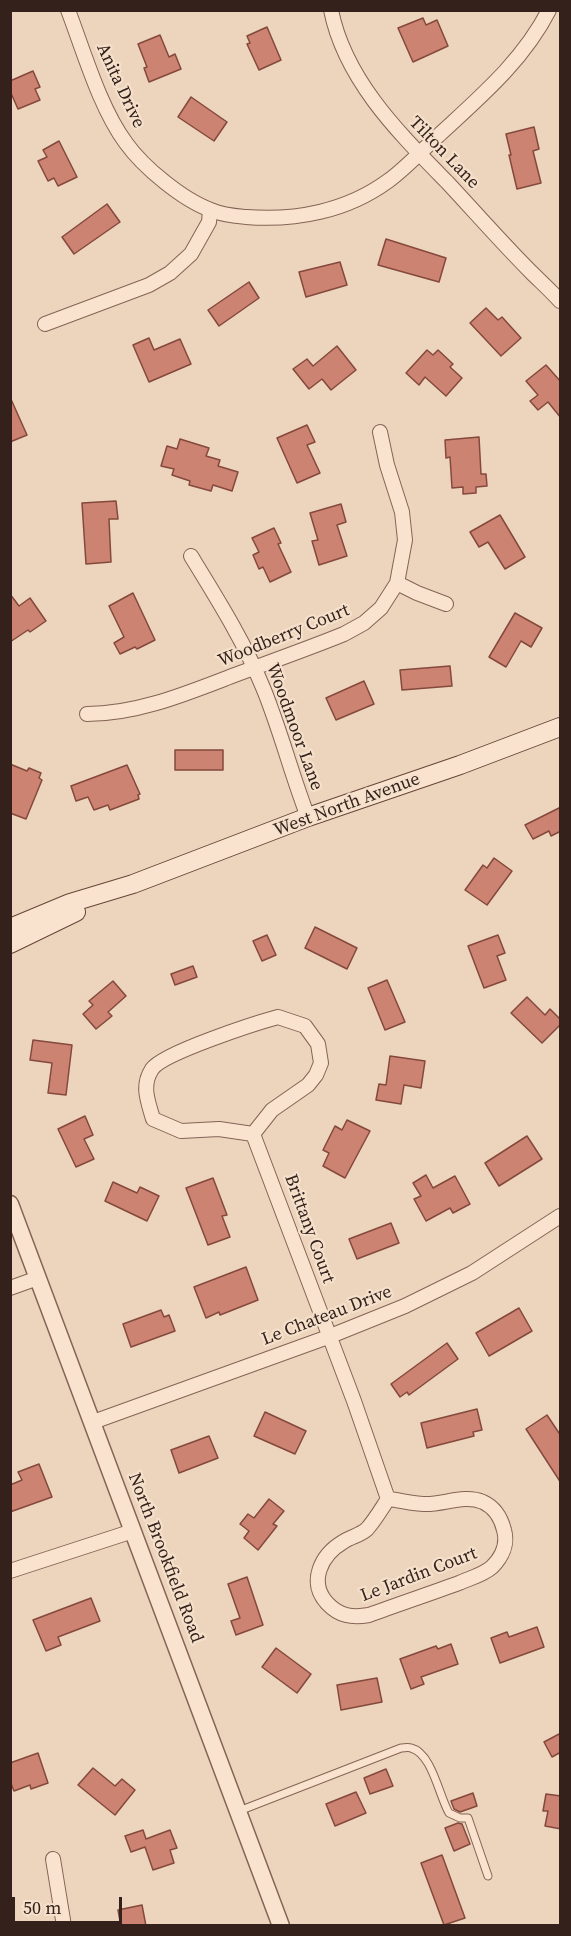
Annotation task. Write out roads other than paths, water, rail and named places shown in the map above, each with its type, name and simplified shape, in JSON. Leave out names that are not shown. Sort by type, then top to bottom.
[{"type":"main road","name":"West North Avenue","points":[[10,928],[70,903],[133,884],[561,727]]},
{"type":"main road","name":"West North Avenue","points":[[10,944],[133,884]]},
{"type":"street","name":"Anita Drive","points":[[68,10],[109,113],[126,143],[146,165],[168,184],[210,210],[242,217],[273,219],[303,217],[338,207],[388,181],[519,58],[538,33],[549,10]]},
{"type":"street","name":"Tilton Lane","points":[[331,10],[340,42],[361,82],[389,122],[561,301]]},
{"type":"street","points":[[45,324],[149,285],[170,273],[192,254],[208,222],[210,210]]},
{"type":"street","name":"Woodberry Court","points":[[87,714],[107,714],[136,709],[191,692],[344,634],[364,623],[381,608],[397,583],[405,540],[402,512],[387,465],[380,432]]},
{"type":"street","name":"Woodmoor Lane","points":[[191,556],[233,625],[255,668],[308,818]]},
{"type":"street","points":[[397,583],[446,604]]},
{"type":"street","points":[[278,1017],[305,1026],[318,1044],[321,1062],[316,1075],[308,1085],[272,1110],[253,1134],[219,1128],[182,1131],[153,1119],[145,1090],[153,1068],[174,1054],[278,1017]]},
{"type":"street","name":"Brittany Court","points":[[253,1134],[303,1262],[328,1337]]},
{"type":"street","name":"North Brookfield Road","points":[[10,1204],[281,1926]]},
{"type":"street","name":"Le Chateau Drive","points":[[93,1422],[328,1337],[405,1306],[472,1273],[561,1216]]},
{"type":"street","points":[[10,1288],[38,1278]]},
{"type":"street","points":[[328,1337],[354,1401],[388,1498]]},
{"type":"street","name":"Le Jardin Court","points":[[388,1498],[414,1504],[464,1499],[482,1502],[492,1508],[502,1523],[505,1547],[493,1566],[484,1573],[369,1615],[345,1616],[332,1609],[323,1599],[318,1588],[318,1576],[322,1562],[330,1550],[366,1530],[388,1498]]},
{"type":"street","points":[[10,1571],[134,1532]]},
{"type":"street","points":[[53,1859],[64,1926]]},
{"type":"lane","points":[[239,1811],[401,1748],[411,1748],[420,1753],[428,1762],[449,1813],[460,1818],[468,1818],[488,1876]]}]
